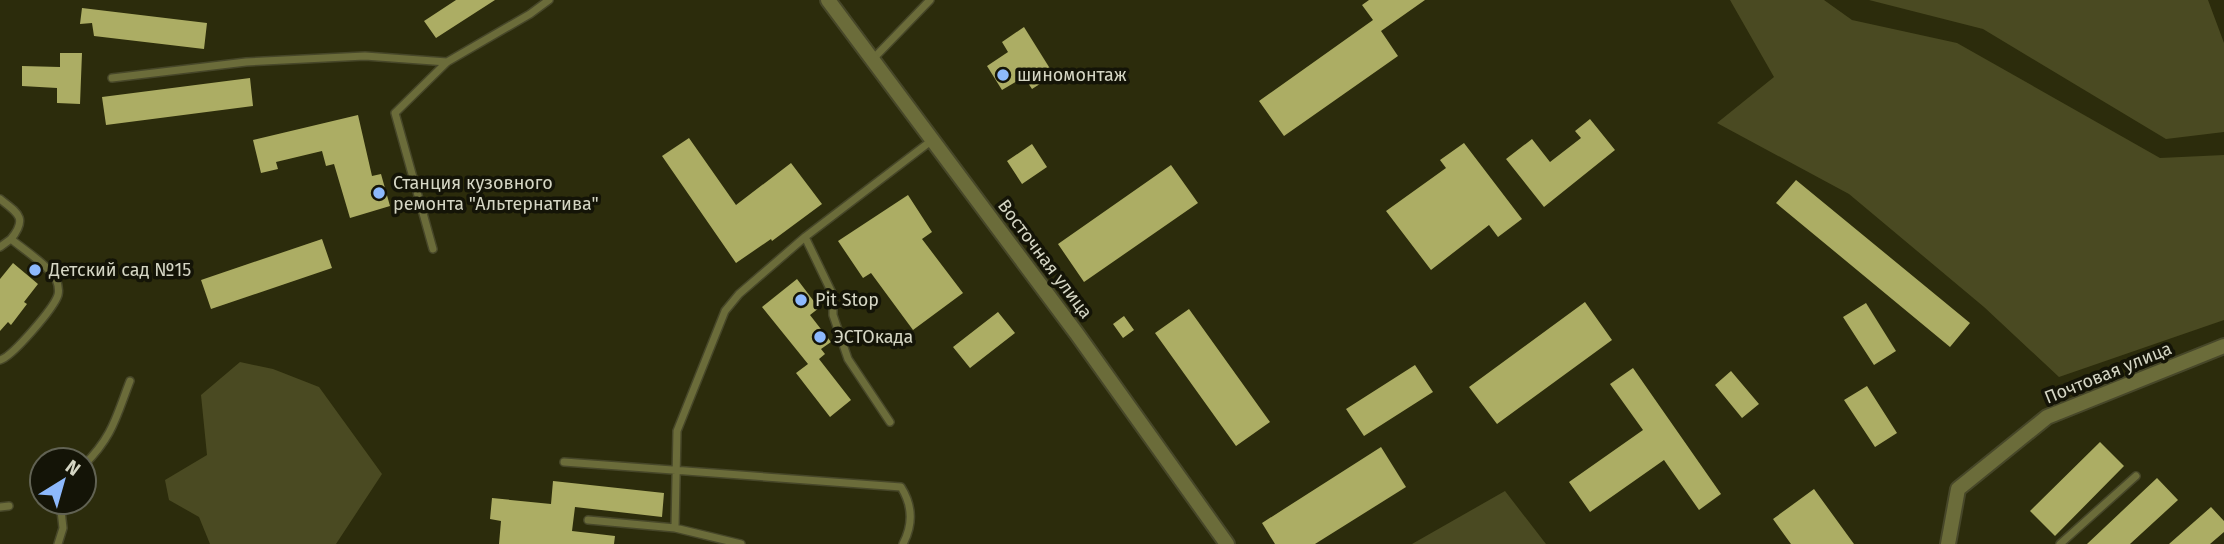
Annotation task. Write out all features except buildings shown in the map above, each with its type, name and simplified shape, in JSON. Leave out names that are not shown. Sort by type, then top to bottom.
[{"type":"street","name":"Восточная улица","points":[[828,0],[1077,334],[1227,544]]},
{"type":"street","name":"Почтовая улица","points":[[1948,544],[1958,489],[2047,416],[2224,346]]},
{"type":"lane","points":[[433,249],[395,113],[447,62],[530,15],[550,0]]},
{"type":"lane","points":[[872,60],[930,0]]},
{"type":"lane","points":[[112,78],[246,62],[365,56],[447,62]]},
{"type":"lane","points":[[675,528],[677,431],[725,311],[739,294],[805,237],[931,141]]},
{"type":"lane","points":[[0,199],[15,211],[20,219],[18,230],[0,247]]},
{"type":"lane","points":[[805,237],[833,295],[833,315],[848,359],[890,422]]},
{"type":"lane","points":[[0,360],[13,353],[58,295],[56,279],[50,272],[10,239]]},
{"type":"lane","points":[[98,451],[111,432],[130,381]]},
{"type":"lane","points":[[564,462],[901,487],[909,499],[910,529],[903,544]]},
{"type":"lane","points":[[2060,544],[2136,476]]},
{"type":"lane","points":[[0,507],[9,506]]},
{"type":"lane","points":[[58,544],[63,528],[62,516]]},
{"type":"lane","points":[[588,520],[675,528],[741,544]]},
{"type":"shaded area","points":[[1730,0],[1824,0],[1852,20],[1957,43],[2160,158],[2224,155],[2224,320],[2059,377],[1984,307],[1849,194],[1717,123],[1774,77]]},
{"type":"shaded area","points":[[1869,0],[2208,0],[2224,43],[2224,132],[2166,139],[1983,29]]},
{"type":"shaded area","points":[[240,362],[273,369],[319,387],[382,474],[336,544],[210,544],[199,517],[169,500],[165,480],[207,455],[201,395]]},
{"type":"shaded area","points":[[1505,491],[1546,544],[1412,544]]},
{"type":"place","name":"шиномонтаж","points":[[1003,75]]},
{"type":"place","name":"Станция кузовного ремонта \"Альтернатива\"","points":[[379,193]]},
{"type":"place","name":"Детский сад №15","points":[[35,270]]},
{"type":"place","name":"Pit Stop","points":[[801,300]]},
{"type":"place","name":"ЭСТОкада","points":[[820,337]]}]
